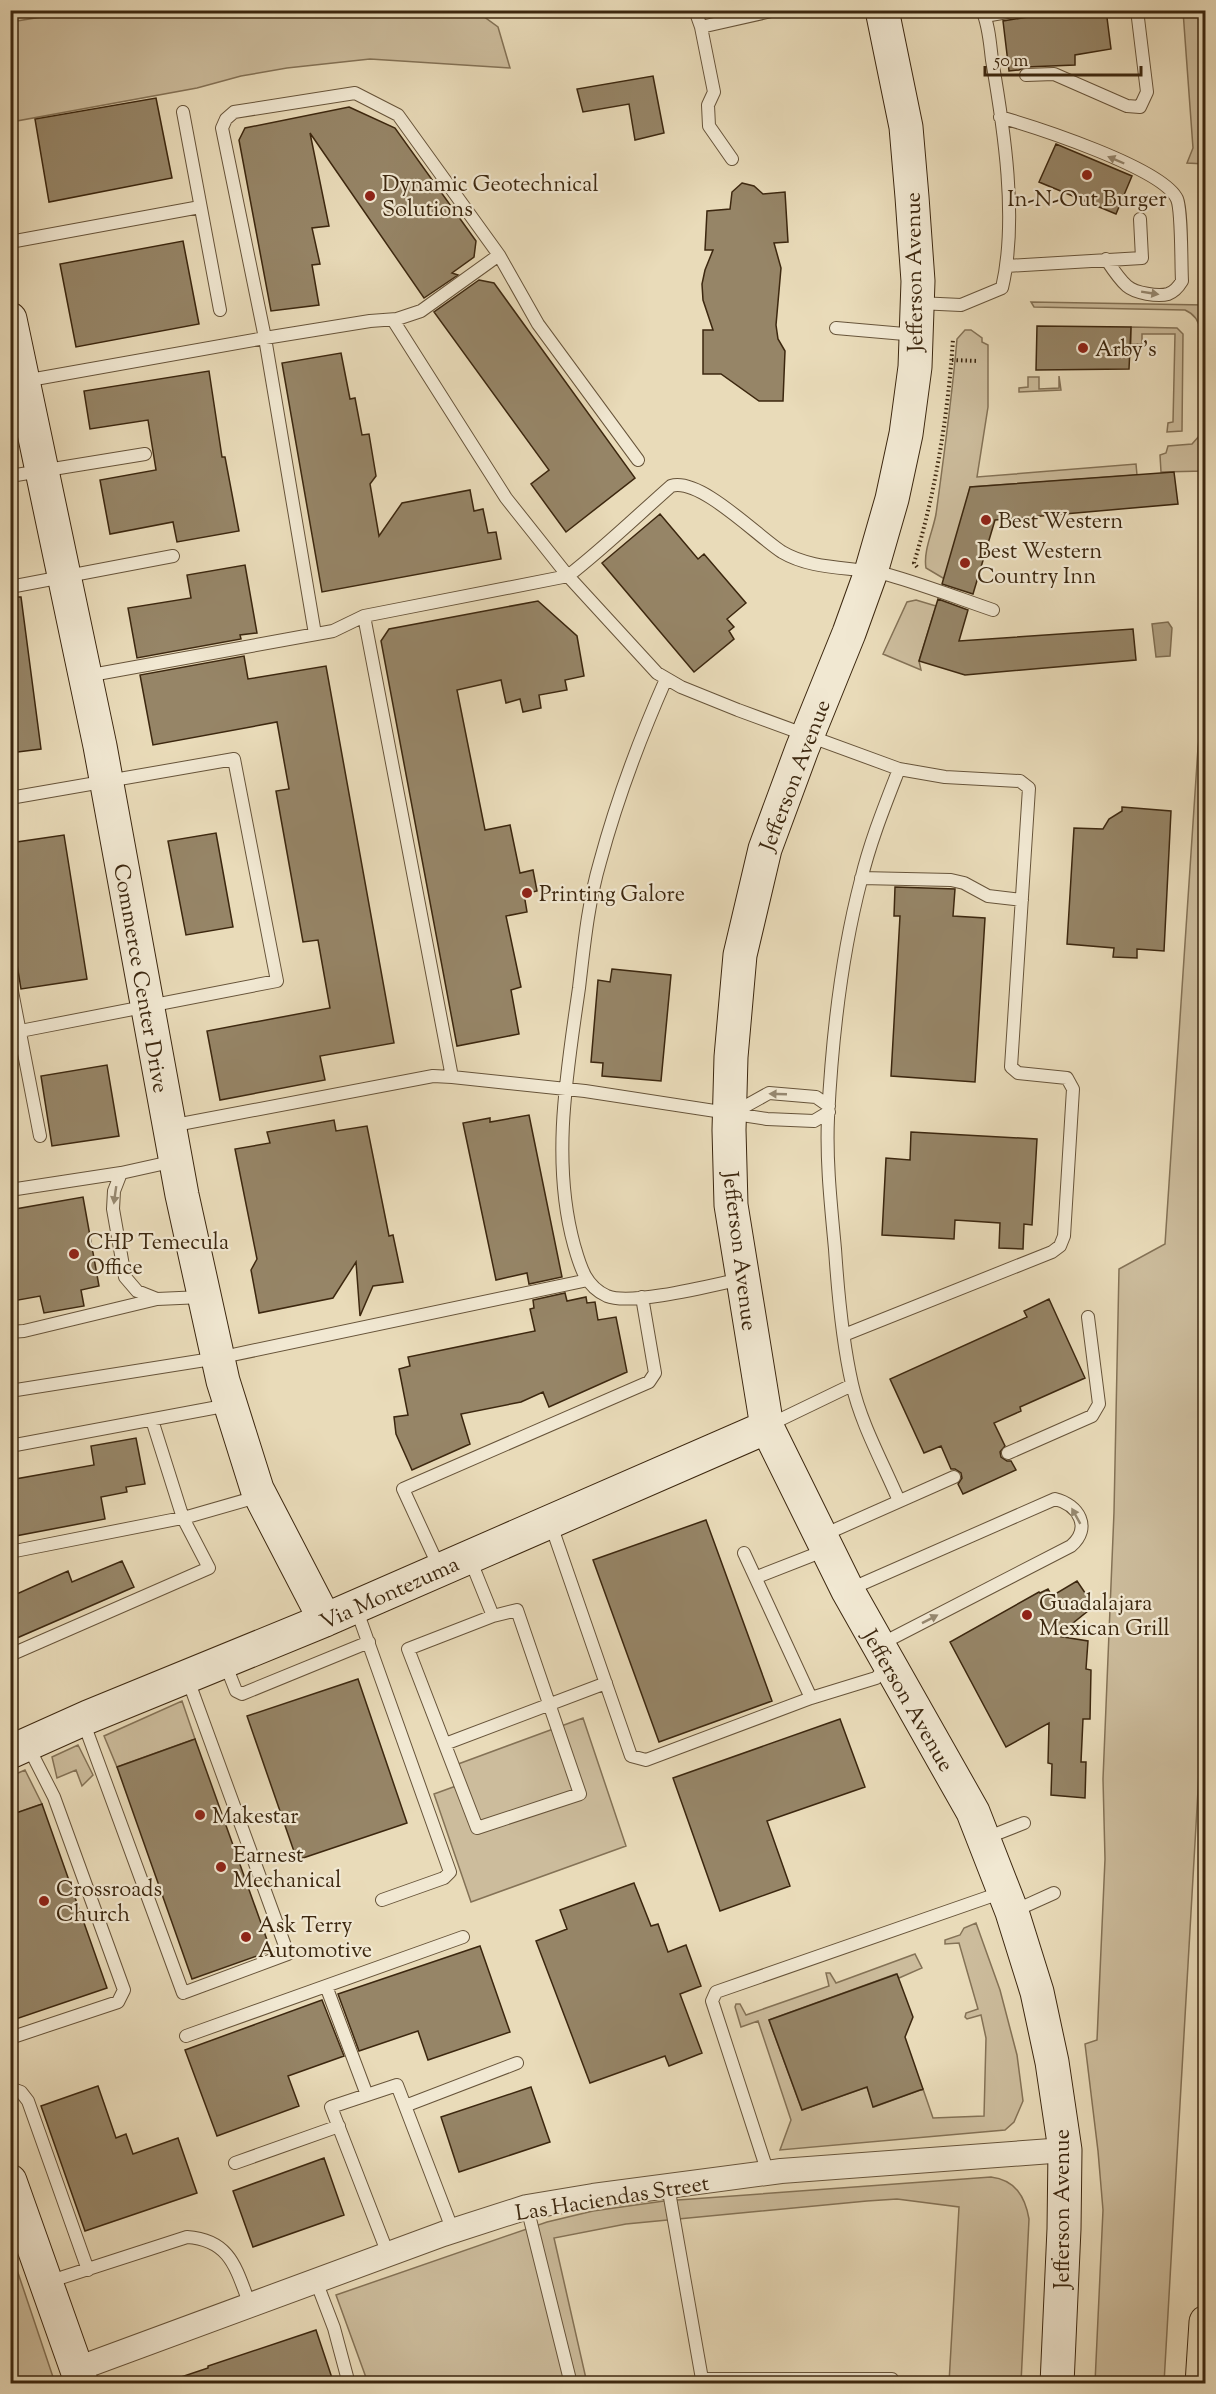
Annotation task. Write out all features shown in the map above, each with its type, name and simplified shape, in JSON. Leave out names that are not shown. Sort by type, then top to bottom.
[{"type":"highway","points":[[1202,2384],[1206,2322]]},
{"type":"main road","name":"Jefferson Avenue","points":[[882,10],[906,127],[913,208],[918,303],[917,335],[906,434],[892,499],[871,572],[765,849],[740,955],[731,1057],[729,1115],[731,1205],[766,1427],[848,1591],[973,1812],[1008,1902],[1037,1992],[1052,2062],[1065,2150],[1057,2384]]},
{"type":"main road","name":"Commerce Center Drive","points":[[10,319],[17,383],[42,471],[85,676],[169,1126],[218,1358],[230,1405],[261,1496],[325,1620]]},
{"type":"main road","name":"Via Montezuma","points":[[19,1749],[83,1720],[325,1620],[766,1427]]},
{"type":"main road","points":[[10,2181],[79,2376]]},
{"type":"street","name":"Las Haciendas Street","points":[[79,2376],[250,2305],[453,2231],[527,2207],[768,2173],[1065,2150]]},
{"type":"lane","points":[[695,10],[714,92],[708,105],[709,126],[732,159]]},
{"type":"lane","points":[[700,27],[777,10]]},
{"type":"lane","points":[[918,303],[961,305],[1002,288],[1010,240],[1005,158],[983,13],[1019,10]]},
{"type":"lane","points":[[1026,75],[1054,74],[1127,106],[1140,107],[1147,92],[1137,10]]},
{"type":"lane","points":[[315,634],[265,338],[222,128],[226,119],[234,112],[355,93],[398,115],[500,255],[538,324],[638,460]]},
{"type":"lane","points":[[183,112],[220,310]]},
{"type":"lane","points":[[1000,117],[1048,131],[1151,175],[1172,189],[1178,201],[1182,281],[1178,287],[1167,295],[1133,289],[1126,285],[1106,259]]},
{"type":"lane","points":[[10,242],[200,207]]},
{"type":"lane","points":[[1007,266],[1142,258],[1140,219]]},
{"type":"lane","points":[[17,383],[265,338],[370,321],[393,320],[421,311],[500,255]]},
{"type":"lane","points":[[393,320],[506,498],[567,576],[657,673],[722,704],[899,768],[945,777],[1020,781],[1029,788],[1011,1067],[1018,1073],[1067,1078],[1072,1089],[1064,1236],[1060,1246],[1052,1252],[843,1335]]},
{"type":"lane","points":[[836,328],[917,335]]},
{"type":"lane","points":[[10,476],[145,454]]},
{"type":"lane","points":[[85,676],[333,631],[364,616],[567,576],[591,558],[671,486],[678,484],[700,491],[784,553],[831,567],[871,572],[993,610]]},
{"type":"lane","points":[[10,587],[173,556]]},
{"type":"lane","points":[[364,616],[452,1077]]},
{"type":"lane","points":[[666,679],[623,787],[599,864],[587,927],[565,1089],[562,1153],[568,1221],[582,1272],[591,1285],[608,1296],[625,1299],[642,1297],[742,1279]]},
{"type":"lane","points":[[10,798],[234,759],[277,981],[148,1008],[15,1032]]},
{"type":"lane","points":[[899,768],[874,835],[847,939],[829,1109],[830,1198],[843,1335],[852,1385],[859,1408],[900,1501]]},
{"type":"lane","points":[[861,878],[951,880],[964,883],[988,897],[1022,900]]},
{"type":"lane","points":[[10,981],[15,1032],[40,1136]]},
{"type":"lane","points":[[169,1126],[433,1076],[565,1089],[767,1119],[814,1121],[829,1109]]},
{"type":"lane","points":[[729,1115],[769,1093],[816,1097],[829,1109]]},
{"type":"lane","points":[[10,1190],[121,1173],[176,1161]]},
{"type":"lane","points":[[121,1173],[114,1191],[113,1209],[125,1277],[137,1291],[157,1299]]},
{"type":"lane","points":[[10,1391],[218,1358],[588,1280]]},
{"type":"lane","points":[[10,1332],[24,1331],[157,1299],[205,1296]]},
{"type":"lane","points":[[493,1616],[403,1489],[649,1382],[655,1373],[642,1297]]},
{"type":"lane","points":[[1008,1453],[1092,1416],[1099,1404],[1088,1317]]},
{"type":"lane","points":[[766,1427],[852,1385]]},
{"type":"lane","points":[[10,1446],[230,1405]]},
{"type":"lane","points":[[10,1655],[208,1568],[183,1518],[152,1420]]},
{"type":"lane","points":[[756,1577],[900,1501],[954,1477]]},
{"type":"lane","points":[[10,1552],[183,1518],[261,1496]]},
{"type":"lane","points":[[550,1522],[631,1756],[646,1760],[811,1698],[876,1678],[884,1655],[1071,1546],[1080,1538],[1083,1529],[1077,1512],[1067,1502],[1055,1499],[848,1591]]},
{"type":"lane","points":[[744,1553],[811,1698]]},
{"type":"lane","points":[[356,1606],[450,1872],[444,1878],[382,1900]]},
{"type":"lane","points":[[517,1610],[549,1706],[580,1794],[477,1828],[408,1649],[493,1616],[517,1610]]},
{"type":"lane","points":[[224,1661],[236,1691],[242,1694],[369,1642]]},
{"type":"lane","points":[[83,1720],[183,1994],[288,1954],[187,1677]]},
{"type":"lane","points":[[445,1744],[606,1683]]},
{"type":"lane","points":[[10,2038],[118,2002],[124,1990],[54,1797],[19,1749]]},
{"type":"lane","points":[[984,1839],[1024,1823]]},
{"type":"lane","points":[[768,2173],[712,2001],[716,1992],[1008,1902],[1054,1893]]},
{"type":"lane","points":[[186,2036],[463,1937]]},
{"type":"lane","points":[[326,1986],[367,2095]]},
{"type":"lane","points":[[405,2106],[517,2063]]},
{"type":"lane","points":[[388,2254],[331,2107],[397,2085],[453,2231]]},
{"type":"lane","points":[[10,2088],[21,2092],[28,2101],[87,2270]]},
{"type":"lane","points":[[235,2163],[339,2126]]},
{"type":"lane","points":[[668,2186],[702,2379],[892,2379],[892,2384]]},
{"type":"lane","points":[[527,2207],[571,2384]]},
{"type":"lane","points":[[46,2283],[187,2237],[204,2238],[229,2256],[250,2305]]},
{"type":"lane","points":[[316,2281],[334,2328],[349,2384]]},
{"type":"path","points":[[942,593],[945,582],[914,563],[939,463],[953,339]]},
{"type":"path","points":[[952,360],[978,361]]},
{"type":"shaded area","points":[[78,11],[479,11],[498,27],[510,68],[370,59],[287,68],[241,76],[197,88],[11,122],[11,22]]},
{"type":"shaded area","points":[[1183,11],[1205,11],[1205,164],[1187,163],[1193,148]]},
{"type":"shaded area","points":[[1031,302],[1205,305],[1205,471],[1161,472],[1160,455],[1166,453],[1168,446],[1192,444],[1200,435],[1200,330],[1193,316],[1185,310],[1034,307]]},
{"type":"shaded area","points":[[1131,327],[1177,328],[1183,334],[1182,431],[1167,432],[1168,423],[1173,422],[1175,334],[1142,334],[1142,344],[1131,344]]},
{"type":"shaded area","points":[[965,330],[971,330],[988,345],[988,407],[977,477],[1136,464],[1137,475],[970,487],[948,581],[926,568],[925,561],[936,514],[957,339]]},
{"type":"shaded area","points":[[1059,376],[1061,390],[1019,392],[1019,388],[1028,387],[1028,377],[1039,377],[1039,389],[1059,388]]},
{"type":"shaded area","points":[[916,600],[936,606],[919,661],[921,670],[883,654],[907,602]]},
{"type":"shaded area","points":[[1168,622],[1172,628],[1170,656],[1156,657],[1152,624]]},
{"type":"shaded area","points":[[1205,687],[1206,1651],[1164,2383],[1095,2383],[1103,2210],[1085,2044],[1097,2040],[1105,1859],[1103,1779],[1114,1512],[1119,1269],[1165,1244],[1198,748]]},
{"type":"shaded area","points":[[182,1701],[195,1739],[117,1767],[104,1736]]},
{"type":"shaded area","points":[[583,1718],[626,1846],[471,1902],[434,1794],[456,1786],[450,1767]]},
{"type":"shaded area","points":[[78,1745],[93,1775],[82,1786],[76,1770],[57,1778],[52,1757]]},
{"type":"shaded area","points":[[25,1770],[42,1804],[11,1815],[11,1776]]},
{"type":"shaded area","points":[[976,1923],[1000,1990],[1017,2055],[1023,2101],[1014,2122],[1005,2130],[780,2150],[791,2120],[758,2021],[741,2027],[736,2004],[740,2004],[746,2015],[829,1986],[826,1973],[830,1973],[836,1983],[915,1954],[922,1968],[899,1978],[896,1974],[769,2020],[802,2110],[867,2087],[874,2107],[923,2089],[933,2118],[984,2116],[986,2038],[981,2015],[967,2019],[965,2017],[966,2013],[978,2009],[959,1943],[945,1944],[945,1940],[960,1935],[964,1928]]},
{"type":"shaded area","points":[[991,2177],[1006,2182],[1017,2190],[1025,2203],[1029,2219],[1021,2383],[949,2383],[959,2207],[897,2199],[626,2224],[554,2238],[587,2383],[368,2383],[336,2295],[547,2222],[593,2211],[664,2201]]},
{"type":"shaded area","points":[[11,2252],[55,2383],[11,2383]]},
{"type":"building","points":[[1072,10],[1106,10],[1111,49],[1075,55],[1075,65],[1026,67],[1009,71],[1003,21]]},
{"type":"building","points":[[653,76],[664,133],[635,140],[629,104],[583,112],[577,89]]},
{"type":"building","points":[[156,98],[172,178],[49,202],[35,119]]},
{"type":"building","points":[[349,107],[395,128],[476,241],[474,257],[452,273],[458,275],[424,298],[310,133],[329,226],[312,228],[320,264],[312,265],[319,305],[271,311],[239,140],[245,128]]},
{"type":"building","name":"In-N-Out Burger","points":[[1056,144],[1132,176],[1116,214],[1039,182]]},
{"type":"building","points":[[742,183],[754,186],[763,194],[785,192],[788,242],[774,243],[781,268],[776,325],[778,339],[785,351],[783,401],[759,401],[721,374],[703,374],[703,330],[713,330],[703,300],[702,284],[713,250],[705,250],[707,211],[730,209],[732,192]]},
{"type":"building","points":[[183,241],[199,324],[76,347],[60,264]]},
{"type":"building","points":[[479,280],[494,283],[635,478],[566,532],[531,484],[549,470],[434,312]]},
{"type":"building","name":"Arby's","points":[[1037,326],[1131,327],[1129,369],[1036,370]]},
{"type":"building","points":[[341,353],[350,399],[355,398],[362,435],[369,434],[376,476],[370,484],[379,536],[402,503],[470,490],[474,511],[483,509],[488,533],[496,532],[501,559],[322,592],[282,363]]},
{"type":"building","points":[[209,371],[222,457],[225,457],[239,531],[177,542],[173,522],[110,534],[100,480],[156,470],[148,420],[90,429],[84,391]]},
{"type":"building","points":[[1174,472],[1178,504],[995,520],[973,594],[942,584],[970,487]]},
{"type":"building","points":[[660,514],[698,559],[704,554],[746,603],[727,619],[734,627],[729,631],[734,639],[694,672],[602,563]]},
{"type":"building","points":[[245,565],[257,633],[240,635],[241,639],[137,658],[128,608],[191,598],[187,575]]},
{"type":"building","points":[[10,597],[21,597],[41,749],[10,753]]},
{"type":"building","points":[[938,599],[968,610],[959,641],[1133,629],[1136,660],[965,675],[919,661]]},
{"type":"building","points":[[538,601],[577,636],[584,676],[565,680],[567,690],[539,695],[541,708],[523,712],[520,699],[506,703],[501,680],[457,690],[485,830],[510,825],[520,873],[533,870],[537,891],[524,894],[527,912],[506,916],[521,987],[511,990],[519,1034],[457,1046],[381,641],[389,629]]},
{"type":"building","points":[[244,656],[248,679],[326,666],[394,1043],[320,1056],[325,1080],[220,1100],[207,1031],[330,1008],[318,940],[303,942],[276,791],[289,789],[277,722],[153,745],[140,675]]},
{"type":"building","points":[[1122,807],[1171,811],[1164,951],[1137,949],[1137,958],[1113,957],[1114,948],[1067,944],[1074,828],[1103,829],[1109,819],[1122,811]]},
{"type":"building","points":[[216,833],[233,927],[186,935],[168,841]]},
{"type":"building","points":[[64,835],[87,979],[21,989],[10,921],[10,843]]},
{"type":"building","points":[[895,887],[955,889],[953,916],[985,918],[975,1082],[891,1076],[900,916],[894,916]]},
{"type":"building","points":[[612,969],[671,975],[661,1081],[602,1076],[603,1063],[591,1062],[598,980],[610,982]]},
{"type":"building","points":[[107,1065],[119,1136],[52,1146],[41,1076]]},
{"type":"building","points":[[529,1115],[562,1277],[529,1284],[527,1273],[496,1280],[463,1123],[490,1118],[490,1122]]},
{"type":"building","points":[[334,1120],[336,1131],[367,1126],[389,1236],[393,1235],[403,1282],[373,1286],[360,1316],[356,1262],[333,1298],[259,1313],[251,1270],[257,1259],[235,1149],[270,1143],[267,1132]]},
{"type":"building","points":[[911,1132],[1037,1139],[1032,1225],[1024,1224],[1023,1249],[999,1248],[1000,1223],[955,1220],[954,1239],[882,1235],[886,1158],[910,1160]]},
{"type":"building","points":[[83,1197],[99,1286],[81,1290],[84,1306],[44,1313],[40,1296],[13,1301],[10,1287],[10,1210]]},
{"type":"building","points":[[565,1293],[567,1301],[586,1297],[587,1303],[595,1302],[598,1320],[616,1317],[627,1372],[549,1407],[543,1392],[521,1402],[461,1414],[470,1444],[412,1470],[396,1434],[394,1417],[408,1415],[399,1369],[410,1366],[408,1357],[535,1331],[530,1309],[534,1308],[533,1300]]},
{"type":"building","points":[[1049,1299],[1085,1378],[1020,1407],[1021,1411],[994,1423],[1005,1446],[1000,1452],[1001,1457],[1011,1461],[1016,1470],[963,1494],[958,1484],[962,1478],[961,1473],[951,1469],[941,1446],[924,1453],[890,1379],[1027,1317],[1024,1311]]},
{"type":"building","points":[[136,1438],[145,1484],[126,1487],[127,1492],[101,1497],[105,1519],[10,1537],[10,1480],[94,1465],[91,1446]]},
{"type":"building","points":[[706,1520],[772,1701],[659,1742],[593,1560]]},
{"type":"building","points":[[122,1561],[134,1587],[10,1641],[10,1597],[68,1571],[72,1582]]},
{"type":"building","points":[[1077,1581],[1094,1606],[1057,1636],[1088,1641],[1086,1669],[1091,1670],[1090,1719],[1083,1719],[1081,1762],[1086,1762],[1085,1798],[1051,1795],[1052,1764],[1048,1763],[1049,1723],[1006,1747],[950,1642],[1039,1592],[1048,1589],[1052,1596]]},
{"type":"building","points":[[358,1679],[407,1823],[297,1860],[247,1716]]},
{"type":"building","points":[[840,1719],[865,1787],[767,1821],[790,1886],[720,1911],[673,1778]]},
{"type":"building","points":[[195,1739],[271,1951],[192,1979],[117,1767]]},
{"type":"building","name":"Crossroads Church","points":[[42,1804],[107,1988],[10,2021],[10,1815]]},
{"type":"building","points":[[634,1883],[651,1926],[658,1924],[668,1952],[686,1945],[701,1986],[680,1994],[702,2053],[669,2066],[665,2056],[590,2083],[536,1941],[567,1929],[560,1910]]},
{"type":"building","points":[[480,1946],[510,2032],[428,2060],[418,2031],[359,2051],[338,1994]]},
{"type":"building","points":[[897,1974],[913,2017],[905,2037],[923,2089],[873,2107],[867,2087],[802,2110],[769,2020]]},
{"type":"building","points":[[322,2000],[344,2056],[288,2076],[299,2106],[217,2136],[185,2050]]},
{"type":"building","points":[[98,2086],[116,2138],[126,2134],[133,2154],[178,2138],[197,2193],[85,2231],[41,2106]]},
{"type":"building","points":[[531,2087],[550,2142],[459,2172],[441,2117]]},
{"type":"building","points":[[324,2158],[344,2215],[253,2247],[233,2191]]},
{"type":"building","points":[[316,2330],[334,2384],[172,2384],[172,2380],[208,2368],[208,2366]]},
{"type":"place","name":"In-N-Out Burger","points":[[1087,175]]},
{"type":"place","name":"Dynamic Geotechnical Solutions","points":[[370,196]]},
{"type":"place","name":"Arby's","points":[[1083,348]]},
{"type":"place","name":"Best Western","points":[[986,520]]},
{"type":"place","name":"Best Western Country Inn","points":[[965,563]]},
{"type":"place","name":"Printing Galore","points":[[527,893]]},
{"type":"place","name":"CHP Temecula Office","points":[[74,1254]]},
{"type":"place","name":"Guadalajara Mexican Grill","points":[[1027,1615]]},
{"type":"place","name":"Makestar","points":[[200,1815]]},
{"type":"place","name":"Earnest Mechanical","points":[[221,1867]]},
{"type":"place","name":"Crossroads Church","points":[[44,1901]]},
{"type":"place","name":"Ask Terry Automotive","points":[[246,1937]]}]
